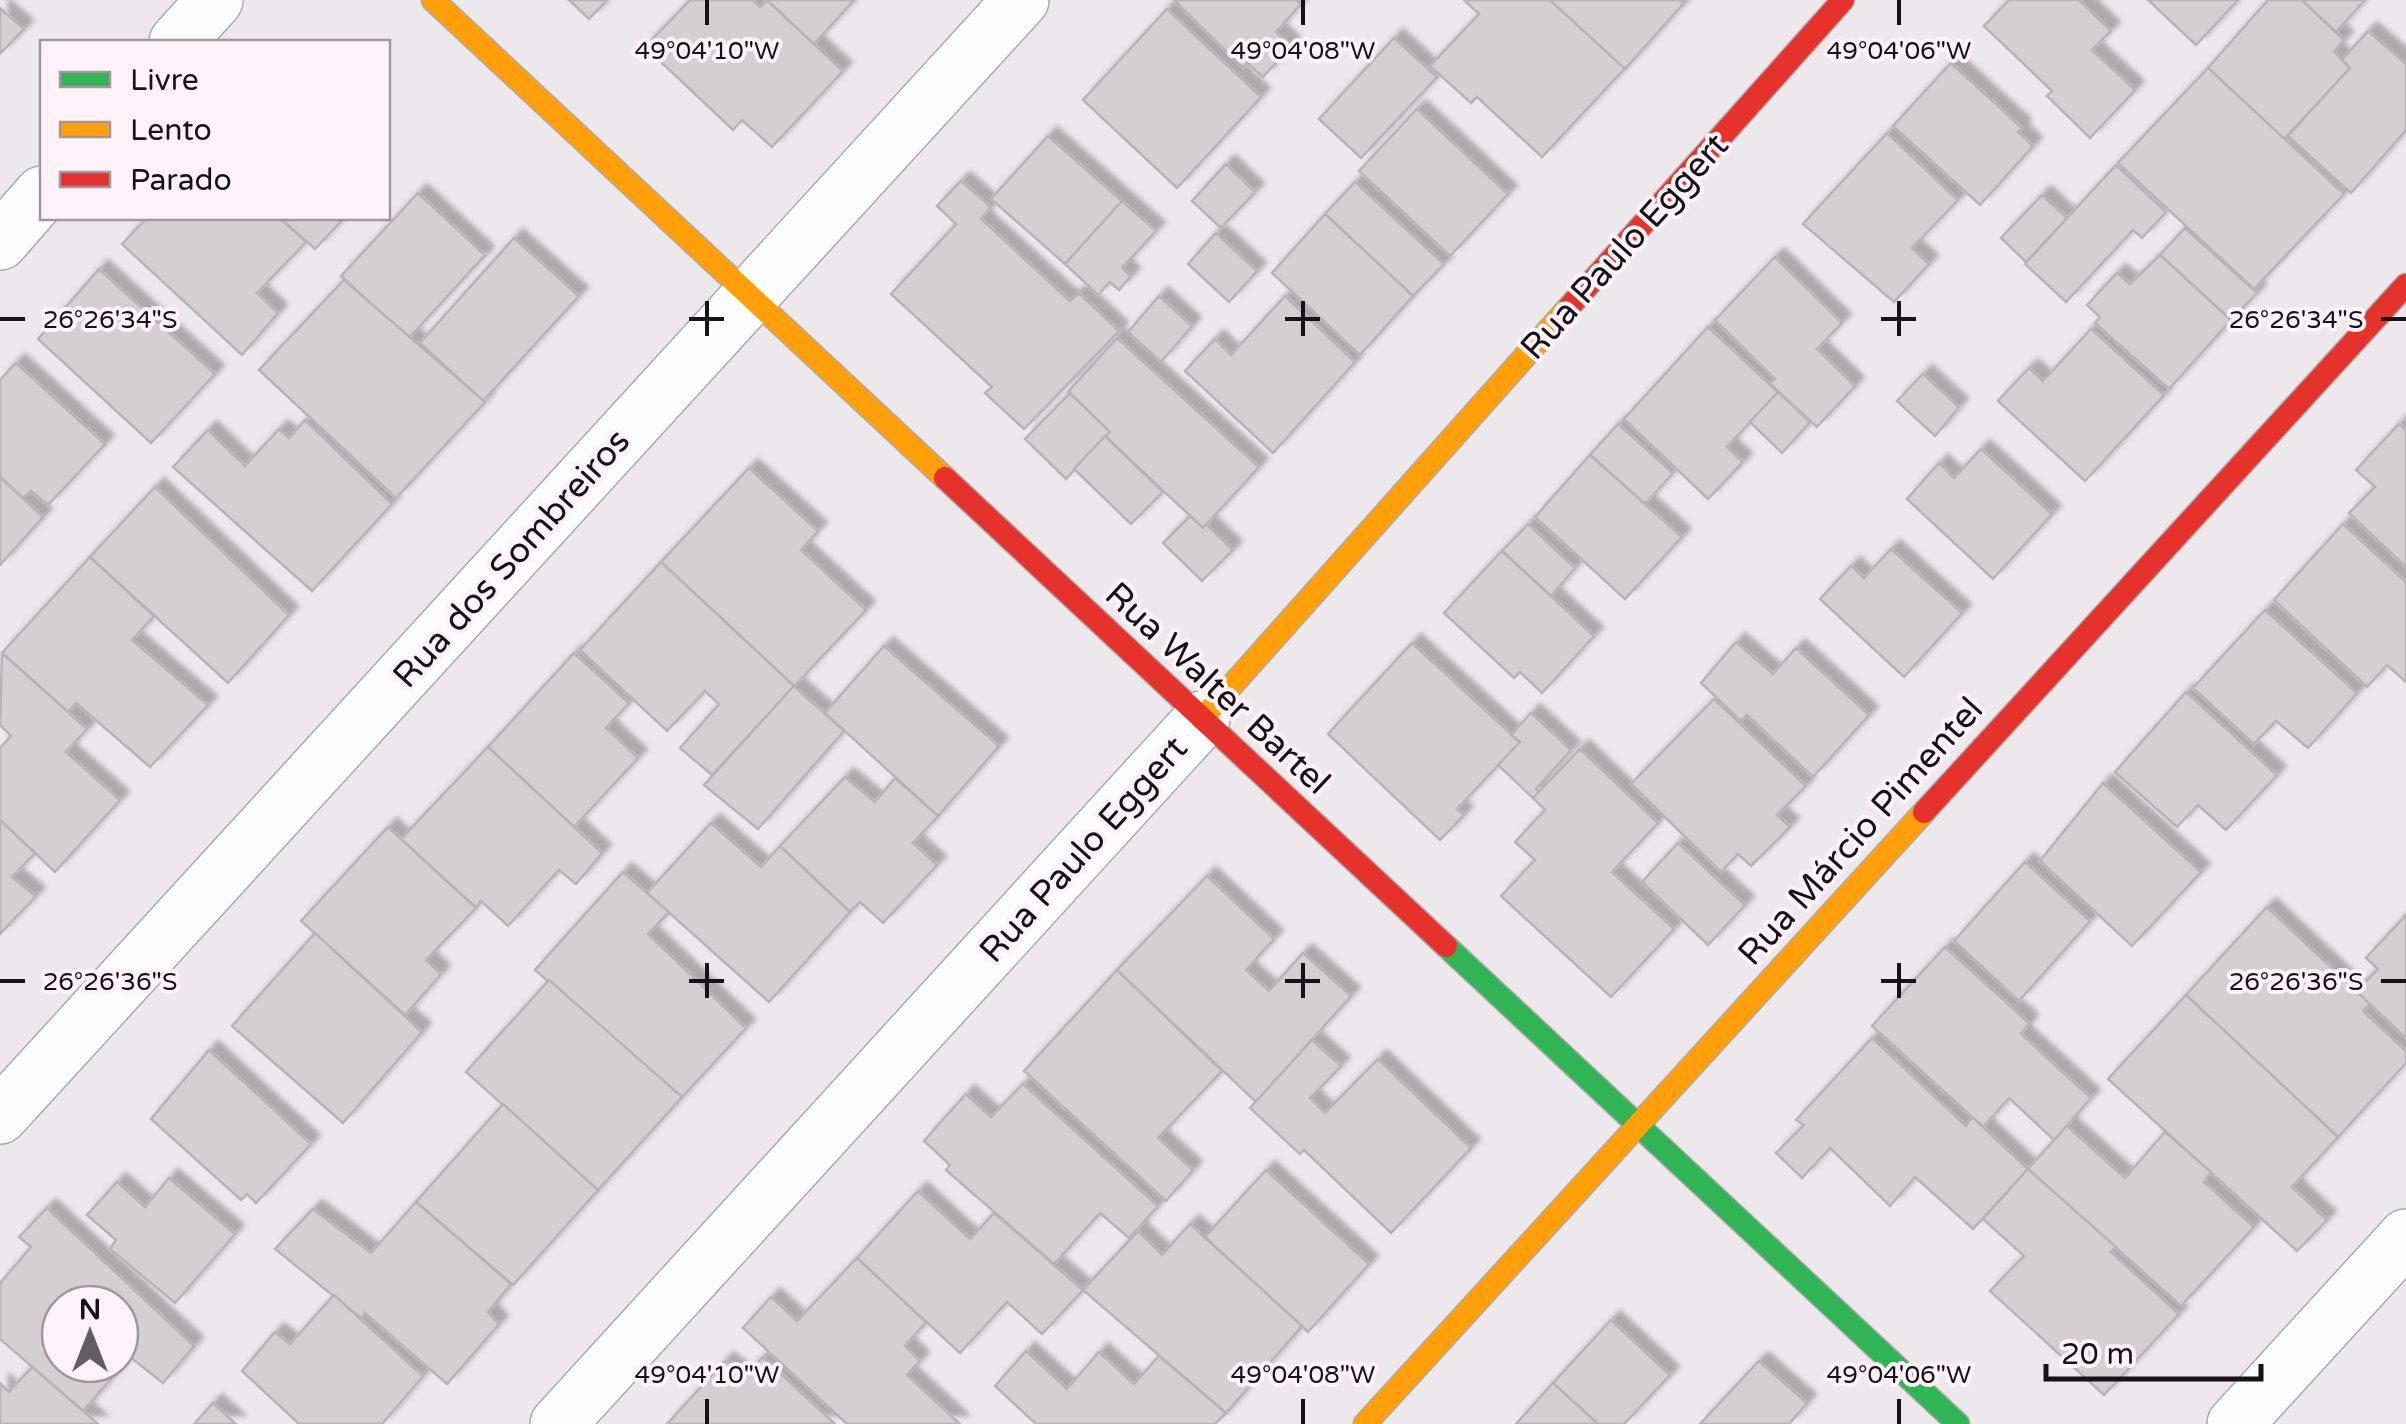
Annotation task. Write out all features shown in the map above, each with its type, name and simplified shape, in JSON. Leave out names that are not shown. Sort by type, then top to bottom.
[{"type":"street","points":[[179,40],[215,0]]},
{"type":"street","name":"Rua Walter Bartel","points":[[433,0],[748,299],[1958,1424]]},
{"type":"street","name":"Rua dos Sombreiros","points":[[0,1116],[1020,0]]},
{"type":"street","name":"Rua Paulo Eggert","points":[[558,1424],[1202,720],[1843,0]]},
{"type":"street","points":[[0,242],[40,196]]},
{"type":"street","name":"Rua Márcio Pimentel","points":[[1365,1424],[2406,285]]},
{"type":"street","points":[[2236,1424],[2406,1237]]},
{"type":"building","points":[[569,0],[607,0],[589,19]]},
{"type":"building","points":[[690,0],[753,0],[760,7],[767,0],[843,71],[772,147],[742,120],[733,130],[645,47]]},
{"type":"building","points":[[767,0],[854,0],[814,44]]},
{"type":"building","points":[[1174,0],[1296,0],[1301,4],[1276,32],[1291,46],[1263,77],[1247,63],[1243,68]]},
{"type":"building","points":[[1464,0],[1550,0],[1625,68],[1542,157],[1477,97],[1471,103],[1430,66],[1479,14]]},
{"type":"building","points":[[1550,0],[1680,0],[1684,3],[1625,69]]},
{"type":"building","points":[[2009,0],[2079,0],[2111,31],[2092,50],[2135,90],[2090,138],[2047,96],[2052,91],[1984,26]]},
{"type":"building","points":[[2148,0],[2238,0],[2196,45]]},
{"type":"building","points":[[2268,0],[2302,0],[2344,40],[2334,52],[2350,68],[2284,139],[2208,68]]},
{"type":"building","points":[[2302,0],[2363,0],[2364,1],[2336,32]]},
{"type":"building","points":[[0,8],[24,29],[0,54]]},
{"type":"building","points":[[1167,9],[1261,97],[1177,188],[1083,100]]},
{"type":"building","points":[[2368,31],[2406,64],[2406,130],[2351,193],[2288,136],[2350,68],[2342,60]]},
{"type":"building","points":[[1394,38],[1437,77],[1361,158],[1319,119]]},
{"type":"building","points":[[1951,63],[2022,128],[2018,132],[2033,146],[1980,205],[1893,126]]},
{"type":"building","points":[[2208,68],[2344,194],[2254,289],[2118,163]]},
{"type":"building","points":[[1417,109],[1508,194],[1450,256],[1359,171]]},
{"type":"building","points":[[1887,133],[1958,200],[1912,248],[1929,264],[1894,302],[1803,224]]},
{"type":"building","points":[[1048,136],[1122,201],[1065,264],[991,199]]},
{"type":"building","points":[[1226,164],[1255,192],[1221,228],[1192,201]]},
{"type":"building","points":[[2116,165],[2166,212],[2142,238],[2133,230],[2066,302],[2025,264]]},
{"type":"building","points":[[961,181],[991,207],[981,219],[1070,301],[1079,293],[1119,331],[1024,429],[985,393],[992,387],[891,294],[956,224],[937,206]]},
{"type":"building","points":[[1355,182],[1444,264],[1413,296],[1325,214]]},
{"type":"building","points":[[418,193],[485,255],[408,339],[341,276]]},
{"type":"building","points":[[2042,195],[2067,218],[2026,262],[2001,238]]},
{"type":"building","points":[[1122,201],[1156,231],[1122,268],[1131,276],[1119,290],[1110,282],[1098,295],[1065,264]]},
{"type":"building","points":[[1325,214],[1413,296],[1360,355],[1272,273]]},
{"type":"building","points":[[145,220],[282,220],[306,242],[257,293],[278,313],[242,355],[122,244]]},
{"type":"building","points":[[282,220],[342,220],[315,249]]},
{"type":"building","points":[[2185,228],[2257,293],[2231,320],[2160,255]]},
{"type":"building","points":[[1216,233],[1257,271],[1229,302],[1188,264]]},
{"type":"building","points":[[514,238],[579,296],[483,401],[420,343]]},
{"type":"building","points":[[2160,255],[2231,320],[2169,389],[2095,323],[2100,317],[2087,305],[2117,273],[2130,284]]},
{"type":"building","points":[[1775,257],[1842,323],[1817,349],[1855,386],[1817,427],[1769,383],[1775,379],[1715,320]]},
{"type":"building","points":[[99,269],[215,374],[151,443],[38,339]]},
{"type":"building","points":[[344,280],[485,402],[396,498],[259,370]]},
{"type":"building","points":[[1159,296],[1192,326],[1161,362],[1128,332]]},
{"type":"building","points":[[1285,296],[1355,362],[1273,453],[1185,371],[1215,339],[1231,355]]},
{"type":"building","points":[[1708,327],[1778,392],[1727,447],[1743,462],[1708,499],[1624,419]]},
{"type":"building","points":[[2091,329],[2164,395],[2085,481],[1998,401],[2029,368],[2043,381]]},
{"type":"building","points":[[1117,338],[1259,467],[1203,528],[1105,436],[1110,432],[1068,392]]},
{"type":"building","points":[[16,363],[105,444],[48,505],[31,491],[23,498],[0,477],[0,380]]},
{"type":"building","points":[[1923,374],[1959,407],[1935,436],[1897,401]]},
{"type":"building","points":[[1778,392],[1810,422],[1782,453],[1750,422]]},
{"type":"building","points":[[1070,393],[1110,432],[1066,479],[1025,439]]},
{"type":"building","points":[[305,420],[392,504],[312,591],[173,467],[208,430],[245,466],[279,429],[289,438]]},
{"type":"building","points":[[1618,424],[1673,473],[1645,504],[1590,455]]},
{"type":"building","points":[[2399,424],[2406,430],[2406,567],[2349,513],[2375,487],[2356,470]]},
{"type":"building","points":[[1105,436],[1163,492],[1131,524],[1074,469]]},
{"type":"building","points":[[1981,449],[2052,514],[1993,579],[1907,499],[1939,463],[1954,478]]},
{"type":"building","points":[[1590,455],[1682,537],[1625,599],[1535,517]]},
{"type":"building","points":[[749,468],[818,531],[801,550],[866,610],[794,686],[661,562]]},
{"type":"building","points":[[0,477],[43,517],[0,565]]},
{"type":"building","points":[[155,487],[289,615],[228,683],[90,557]]},
{"type":"building","points":[[1190,516],[1203,528],[1206,524],[1233,550],[1202,581],[1163,543]]},
{"type":"building","points":[[1528,524],[1575,568],[1551,596],[1502,551]]},
{"type":"building","points":[[2343,524],[2406,582],[2406,682],[2387,665],[2367,687],[2274,600]]},
{"type":"building","points":[[1891,549],[1962,613],[1904,677],[1820,599],[1851,566],[1864,578]]},
{"type":"building","points":[[1502,551],[1594,636],[1542,693],[1520,672],[1514,678],[1444,613]]},
{"type":"building","points":[[90,557],[154,616],[132,640],[208,705],[150,767],[76,703],[68,712],[2,653]]},
{"type":"building","points":[[661,562],[794,686],[712,775],[680,748],[719,704],[705,691],[667,731],[580,650]]},
{"type":"building","points":[[2265,610],[2357,693],[2308,748],[2276,721],[2254,744],[2193,688]]},
{"type":"building","points":[[1736,642],[1773,674],[1796,648],[1869,715],[1813,777],[1747,715],[1741,721],[1701,683]]},
{"type":"building","points":[[1412,643],[1520,742],[1457,809],[1464,815],[1440,840],[1328,734]]},
{"type":"building","points":[[884,646],[999,746],[938,816],[825,713]]},
{"type":"building","points":[[2,653],[87,729],[66,752],[120,800],[55,872],[0,820],[0,748],[11,736],[0,725]]},
{"type":"building","points":[[574,653],[629,703],[606,728],[638,758],[574,827],[488,747]]},
{"type":"building","points":[[794,686],[844,731],[758,829],[704,785]]},
{"type":"building","points":[[2186,692],[2277,775],[2226,830],[2198,805],[2177,827],[2115,772]]},
{"type":"building","points":[[1714,699],[1806,786],[1777,815],[1790,827],[1751,866],[1738,854],[1721,872],[1631,784]]},
{"type":"building","points":[[1531,713],[1571,750],[1536,789],[1540,792],[1533,798],[1498,765],[1520,742],[1511,735]]},
{"type":"building","points":[[488,747],[602,853],[576,884],[559,870],[508,926],[481,901],[476,908],[401,839]]},
{"type":"building","points":[[1580,749],[1658,823],[1612,872],[1674,929],[1611,997],[1501,896],[1535,860],[1515,842],[1545,810],[1533,798]]},
{"type":"building","points":[[845,777],[875,802],[895,778],[938,816],[913,843],[937,865],[883,923],[860,902],[850,912],[780,846]]},
{"type":"building","points":[[2103,783],[2201,872],[2132,946],[2040,861]]},
{"type":"building","points":[[0,820],[35,853],[12,877],[36,896],[0,934]]},
{"type":"building","points":[[711,823],[761,867],[780,846],[850,912],[769,1002],[647,893]]},
{"type":"building","points":[[388,827],[476,908],[426,960],[441,974],[405,1015],[301,921]]},
{"type":"building","points":[[1678,843],[1745,905],[1708,945],[1642,882]]},
{"type":"building","points":[[2025,862],[2090,921],[2019,1001],[1954,941]]},
{"type":"building","points":[[623,872],[669,912],[648,934],[746,1028],[682,1097],[535,970]]},
{"type":"building","points":[[1207,876],[1274,939],[1246,970],[1269,991],[1303,953],[1351,996],[1256,1102],[1117,970]]},
{"type":"building","points":[[2267,907],[2370,1004],[2363,1011],[2406,1051],[2406,1063],[2338,1137],[2186,995]]},
{"type":"building","points":[[2406,915],[2406,1038],[2356,991],[2378,969],[2366,958]]},
{"type":"building","points":[[315,933],[422,1032],[343,1123],[232,1026]]},
{"type":"building","points":[[1945,947],[2029,1023],[2021,1034],[2091,1098],[2054,1140],[2009,1098],[1983,1127],[1872,1026]]},
{"type":"building","points":[[1117,970],[1222,1071],[1158,1138],[1193,1170],[1166,1201],[1024,1071]]},
{"type":"building","points":[[549,980],[682,1097],[598,1190],[466,1072]]},
{"type":"building","points":[[2186,995],[2338,1137],[2292,1187],[2327,1220],[2297,1251],[2108,1079]]},
{"type":"building","points":[[1872,1038],[1966,1126],[1972,1117],[2028,1169],[1973,1229],[1915,1177],[1890,1206],[1830,1148],[1802,1178],[1776,1153],[1804,1125],[1796,1120]]},
{"type":"building","points":[[1312,1040],[1341,1066],[1310,1098],[1325,1113],[1378,1059],[1471,1148],[1391,1233],[1304,1150],[1300,1154],[1250,1108]]},
{"type":"building","points":[[209,1050],[311,1144],[256,1203],[247,1194],[241,1200],[151,1119]]},
{"type":"building","points":[[1023,1084],[1158,1206],[1129,1238],[1100,1213],[1054,1264],[946,1170],[950,1165],[924,1141],[966,1094],[991,1117]]},
{"type":"building","points":[[503,1104],[598,1190],[513,1285],[416,1202]]},
{"type":"building","points":[[2067,1126],[2125,1178],[2165,1132],[2211,1172],[2204,1182],[2254,1227],[2181,1306],[2028,1169]]},
{"type":"building","points":[[2028,1169],[2116,1247],[2111,1252],[2179,1314],[2104,1395],[1990,1291],[2024,1256],[1983,1219]]},
{"type":"building","points":[[1266,1170],[1369,1264],[1308,1332],[1205,1237]]},
{"type":"building","points":[[169,1178],[235,1234],[175,1303],[110,1249],[116,1240],[87,1215],[117,1182],[145,1207]]},
{"type":"building","points":[[918,1191],[970,1239],[994,1213],[1083,1290],[1042,1334],[1007,1302],[960,1353],[857,1258]]},
{"type":"building","points":[[416,1202],[511,1284],[488,1312],[499,1324],[447,1384],[365,1313],[361,1318],[275,1249],[313,1209],[371,1253]]},
{"type":"building","points":[[47,1208],[128,1284],[40,1284],[40,1374],[0,1339],[0,1283],[31,1247],[19,1237]]},
{"type":"building","points":[[1190,1224],[1302,1326],[1226,1413],[1083,1290],[1138,1231],[1162,1255]]},
{"type":"building","points":[[857,1258],[926,1322],[905,1346],[920,1361],[907,1375],[960,1424],[847,1424],[743,1328],[771,1297],[797,1321]]},
{"type":"building","points":[[140,1295],[194,1346],[163,1383],[140,1365]]},
{"type":"building","points":[[334,1295],[423,1376],[382,1424],[299,1424],[242,1371],[275,1332],[290,1344]]},
{"type":"building","points":[[1611,1320],[1670,1375],[1624,1424],[1598,1424],[1553,1383]]},
{"type":"building","points":[[1026,1351],[1067,1389],[1099,1352],[1134,1384],[1159,1356],[1226,1413],[1215,1424],[1036,1424],[995,1386]]},
{"type":"building","points":[[763,1357],[835,1424],[667,1424],[725,1361],[744,1377]]},
{"type":"building","points":[[1759,1361],[1807,1403],[1789,1424],[1700,1424]]},
{"type":"building","points":[[32,1367],[40,1374],[40,1384],[52,1384],[98,1424],[0,1424],[0,1383],[9,1392]]},
{"type":"building","points":[[1553,1383],[1598,1424],[1516,1424]]},
{"type":"building","points":[[52,1384],[106,1384],[83,1411]]},
{"type":"building","points":[[213,1403],[236,1424],[194,1424]]},
{"type":"traffic: fast","points":[[1446,946],[1958,1424]]},
{"type":"traffic: slow","points":[[433,0],[945,478]]},
{"type":"traffic: slow","points":[[1202,719],[1570,306]]},
{"type":"traffic: slow","points":[[1365,1424],[1924,812]]},
{"type":"traffic: jam","points":[[1570,306],[1843,0]]},
{"type":"traffic: jam","points":[[1924,812],[2406,285]]},
{"type":"traffic: jam","points":[[945,478],[1446,946]]}]
